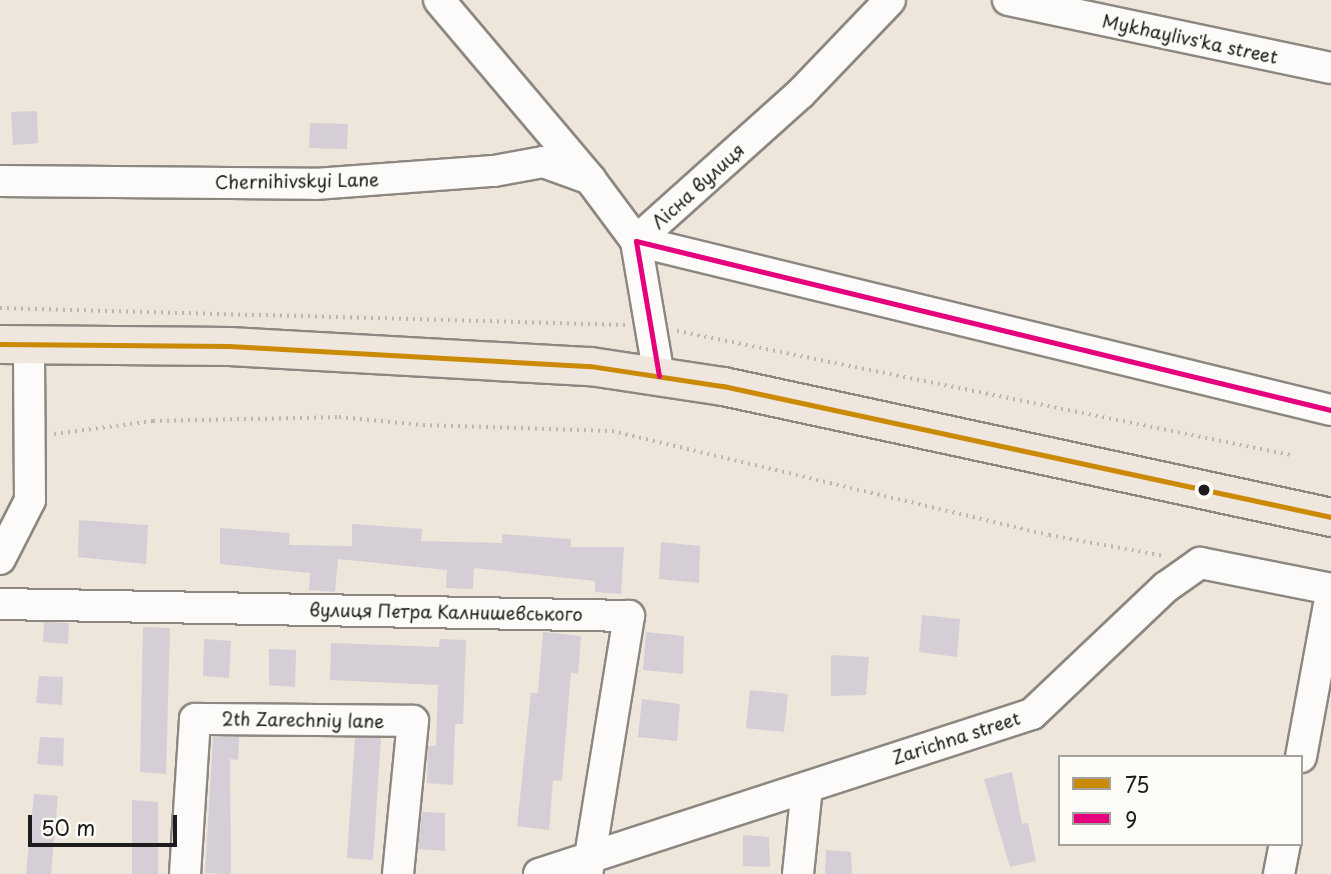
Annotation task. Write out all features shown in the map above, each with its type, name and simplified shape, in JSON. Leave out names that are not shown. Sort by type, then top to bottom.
[{"type":"main road","points":[[15,344],[229,346],[458,355],[659,376],[723,386],[1331,517]]},
{"type":"street","name":"Лісна вулиця","points":[[439,0],[590,179],[636,240],[800,94],[890,0]]},
{"type":"street","name":"Mykhaylivsʹka street","points":[[1008,0],[1331,68]]},
{"type":"street","name":"Chernihivskyi Lane","points":[[0,181],[316,184],[494,171],[543,162],[590,179]]},
{"type":"street","points":[[659,376],[636,240],[1331,410]]},
{"type":"street","points":[[0,559],[30,500],[30,437],[15,344]]},
{"type":"street","name":"Zarichna street","points":[[539,874],[588,866],[807,787],[1032,713],[1166,587],[1200,563],[1331,591]]},
{"type":"street","points":[[1301,755],[1331,591]]},
{"type":"street","name":"вулиця Петра Калнишевського","points":[[0,604],[629,616],[588,866]]},
{"type":"street","name":"2th Zarechniy lane","points":[[185,874],[195,719],[413,721],[398,874]]},
{"type":"street","points":[[798,874],[807,787]]},
{"type":"street","points":[[1279,874],[1284,846]]},
{"type":"path","points":[[30,437],[153,421],[339,417],[424,425],[612,431],[1049,535],[1170,557]]},
{"type":"building","points":[[37,111],[38,143],[13,145],[11,112]]},
{"type":"building","points":[[310,123],[348,124],[347,149],[309,148]]},
{"type":"building","points":[[79,520],[148,525],[146,564],[78,557]]},
{"type":"building","points":[[352,524],[422,529],[421,541],[502,543],[502,534],[571,539],[571,547],[624,547],[621,594],[595,592],[595,581],[474,568],[473,589],[446,588],[447,570],[338,559],[335,592],[309,590],[310,573],[220,564],[220,528],[290,533],[289,545],[352,546]]},
{"type":"building","points":[[661,542],[700,546],[699,583],[659,579]]},
{"type":"building","points":[[922,615],[960,619],[957,657],[919,652]]},
{"type":"building","points":[[44,622],[69,623],[68,644],[43,642]]},
{"type":"building","points":[[143,627],[170,628],[166,774],[140,772]]},
{"type":"building","points":[[543,632],[581,636],[578,674],[571,673],[562,781],[553,780],[549,830],[517,826],[531,693],[538,693]]},
{"type":"building","points":[[646,632],[684,636],[683,674],[643,670]]},
{"type":"building","points":[[204,639],[231,641],[229,678],[203,676]]},
{"type":"building","points":[[440,639],[466,640],[463,724],[455,724],[453,785],[427,783],[428,746],[436,746],[438,685],[330,680],[331,643],[439,647]]},
{"type":"building","points":[[269,649],[296,650],[295,687],[269,685]]},
{"type":"building","points":[[831,655],[869,657],[866,695],[831,696]]},
{"type":"building","points":[[39,676],[63,677],[62,705],[36,703]]},
{"type":"building","points":[[750,690],[788,694],[784,732],[746,728]]},
{"type":"building","points":[[642,699],[680,704],[677,741],[638,737]]},
{"type":"building","points":[[40,737],[64,738],[63,766],[37,764]]},
{"type":"building","points":[[213,737],[239,737],[238,760],[230,759],[231,874],[205,873]]},
{"type":"building","points":[[355,738],[381,738],[373,860],[347,858]]},
{"type":"building","points":[[1012,772],[1022,824],[1028,823],[1036,861],[1010,867],[984,779]]},
{"type":"building","points":[[34,794],[58,796],[51,874],[26,874]]},
{"type":"building","points":[[132,800],[158,802],[158,874],[132,874]]},
{"type":"building","points":[[422,812],[445,813],[445,851],[418,849]]},
{"type":"building","points":[[743,835],[769,837],[770,867],[743,866]]},
{"type":"building","points":[[826,850],[851,852],[852,874],[825,874]]},
{"type":"transit line","name":"9","points":[[659,376],[636,241],[1331,410]]},
{"type":"transit line","name":"75","points":[[0,344],[229,346],[590,366],[723,386],[1331,517]]}]
